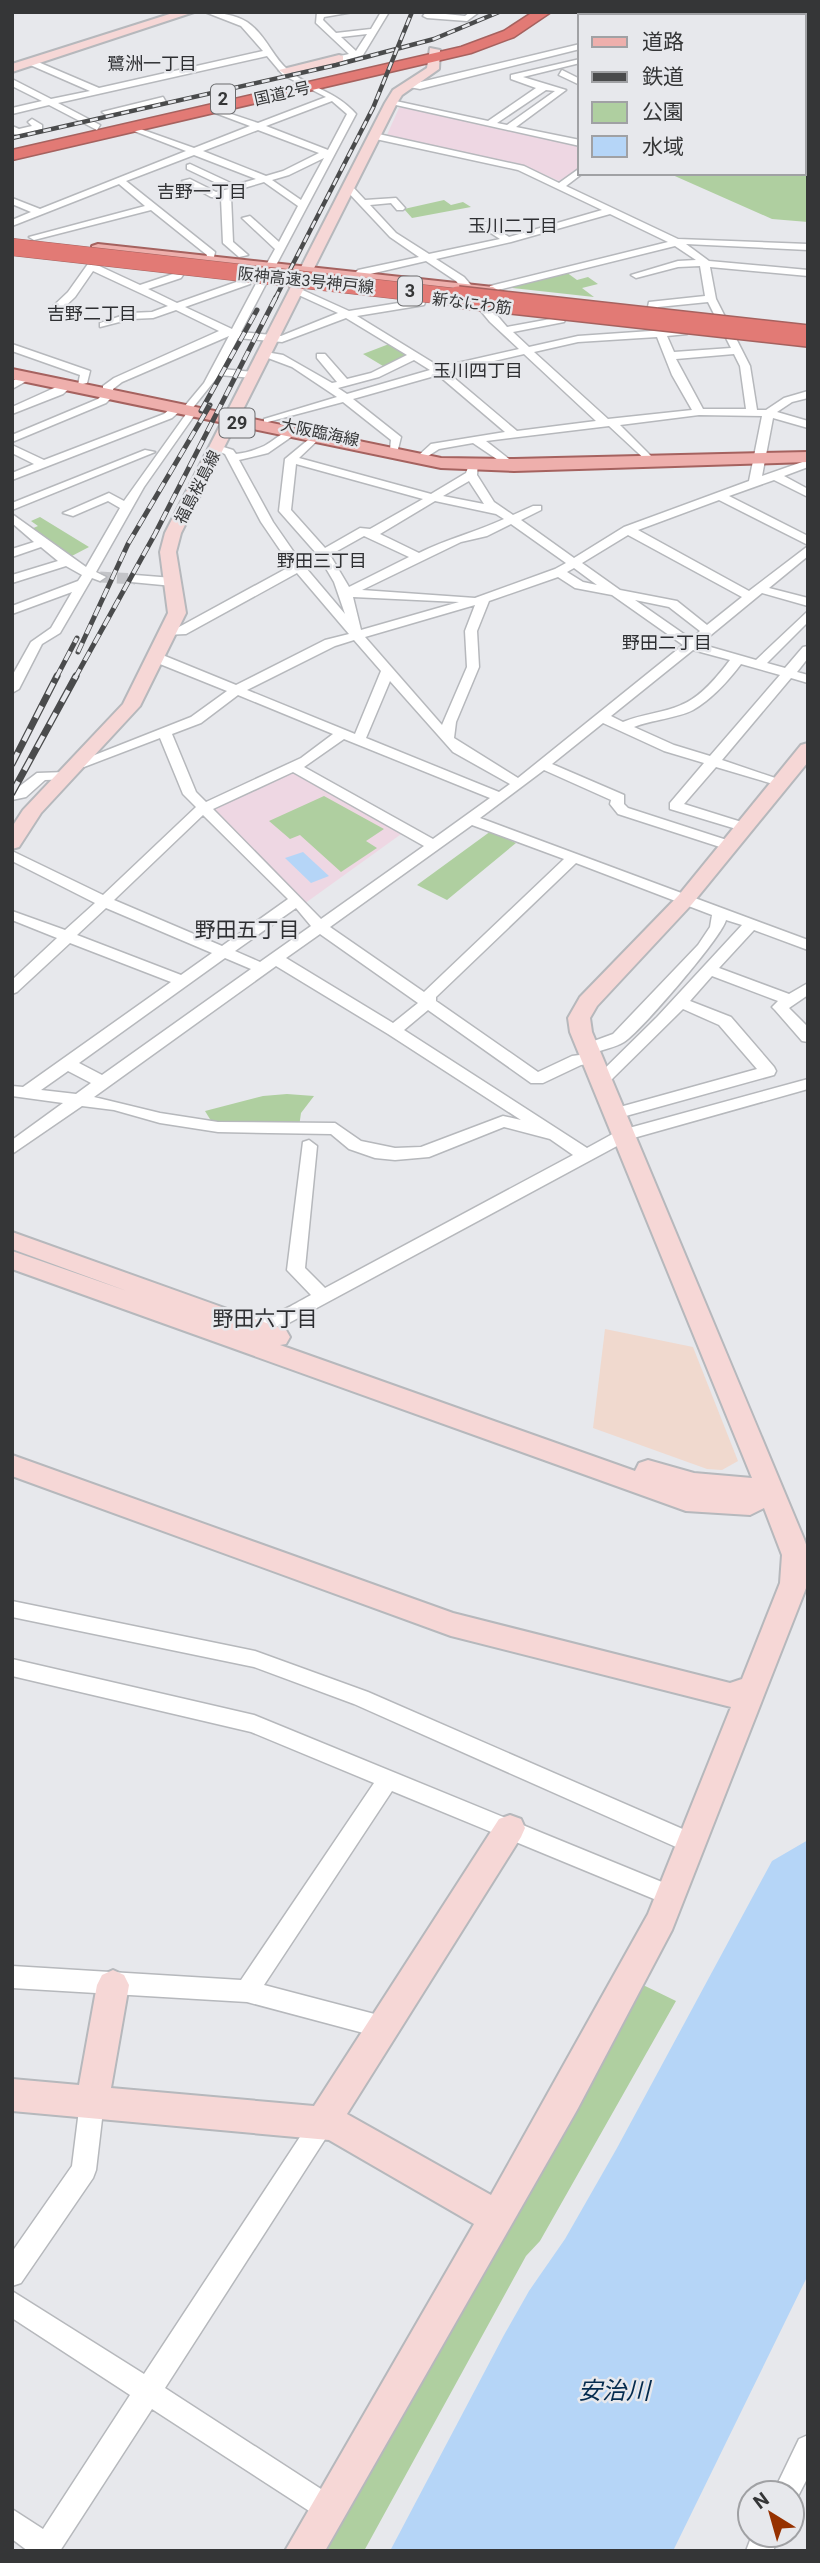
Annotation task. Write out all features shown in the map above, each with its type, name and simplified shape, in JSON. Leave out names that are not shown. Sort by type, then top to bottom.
[{"type":"highway","name":"国道2号","points":[[433,54],[486,35],[527,12]]},
{"type":"highway","name":"国道2号","points":[[12,155],[500,38],[544,12]]},
{"type":"highway","name":"国道2号","points":[[12,148],[97,127],[307,84]]},
{"type":"highway","name":"阪神高速3号神戸線","points":[[12,240],[808,329]]},
{"type":"highway","name":"阪神高速3号神戸線","points":[[12,248],[808,338]]},
{"type":"main road","name":"新なにわ筋","points":[[12,240],[33,239],[98,258],[237,258],[261,274]]},
{"type":"main road","name":"新なにわ筋","points":[[12,248],[182,269],[261,274],[424,297],[487,298],[652,311],[808,338]]},
{"type":"main road","name":"新なにわ筋","points":[[300,281],[357,276],[469,289],[487,298],[564,314],[686,327],[726,325],[808,329]]},
{"type":"main road","name":"大阪臨海線","points":[[16,376],[74,384],[290,433],[420,460],[469,467],[808,457]]},
{"type":"main road","name":"大阪臨海線","points":[[231,418],[268,421],[394,447],[469,467]]},
{"type":"street","points":[[12,68],[188,12]]},
{"type":"street","points":[[12,689],[37,642],[57,630],[90,579],[154,455],[216,372],[231,333],[261,274],[279,247],[352,114],[333,97],[285,70],[247,20],[209,12]]},
{"type":"street","points":[[349,12],[320,14],[319,21],[355,55]]},
{"type":"street","points":[[285,70],[360,53],[385,12]]},
{"type":"street","points":[[430,12],[427,16],[467,19],[475,12]]},
{"type":"street","points":[[646,12],[655,14]]},
{"type":"street","points":[[332,36],[373,31]]},
{"type":"street","points":[[408,86],[420,86],[578,48]]},
{"type":"street","points":[[12,111],[271,52]]},
{"type":"street","name":"福島桜島線","points":[[12,843],[33,810],[124,717],[168,632],[178,606],[169,545],[391,103],[408,86],[433,69],[433,54]]},
{"type":"street","points":[[31,62],[98,91]]},
{"type":"street","points":[[516,77],[578,62]]},
{"type":"street","points":[[492,69],[544,87],[562,90],[509,128]]},
{"type":"street","points":[[562,74],[578,80]]},
{"type":"street","points":[[12,82],[97,127]]},
{"type":"street","points":[[489,124],[544,87]]},
{"type":"street","points":[[152,206],[33,239],[12,225],[38,212],[333,97]]},
{"type":"street","points":[[106,112],[163,100]]},
{"type":"street","points":[[391,103],[578,143]]},
{"type":"street","points":[[213,108],[256,128],[328,154]]},
{"type":"street","points":[[12,129],[18,132],[39,127],[32,122]]},
{"type":"street","points":[[132,127],[265,178],[302,205]]},
{"type":"street","points":[[374,136],[521,168],[562,185],[676,242],[704,263],[711,299],[738,351],[751,392],[752,412]]},
{"type":"street","points":[[235,166],[187,181],[215,195],[231,192],[265,178],[286,173],[328,154]]},
{"type":"street","points":[[190,166],[231,192]]},
{"type":"street","points":[[562,185],[578,173]]},
{"type":"street","points":[[120,181],[212,254],[209,260]]},
{"type":"street","points":[[348,187],[393,234],[460,279],[469,289]]},
{"type":"street","points":[[231,192],[228,243],[237,258],[253,251]]},
{"type":"street","points":[[364,203],[393,200],[400,208]]},
{"type":"street","points":[[12,201],[38,212]]},
{"type":"street","points":[[357,276],[362,272],[508,240],[613,210]]},
{"type":"street","points":[[247,218],[279,247]]},
{"type":"street","points":[[502,218],[483,224],[508,240]]},
{"type":"street","points":[[650,461],[506,330],[487,298],[494,288],[676,242],[808,247]]},
{"type":"street","points":[[265,248],[279,247]]},
{"type":"street","points":[[783,269],[786,247]]},
{"type":"street","points":[[53,312],[65,304],[88,267],[98,258],[139,289],[231,333],[268,346],[397,439],[394,447]]},
{"type":"street","points":[[636,275],[678,264],[704,263],[808,273]]},
{"type":"street","points":[[139,289],[177,275],[182,269]]},
{"type":"street","points":[[104,325],[130,316],[153,315],[246,282],[261,274]]},
{"type":"street","points":[[300,281],[347,314],[441,372],[514,434]]},
{"type":"street","points":[[268,346],[347,314],[420,303],[424,297]]},
{"type":"street","points":[[652,311],[653,304],[711,299]]},
{"type":"street","points":[[506,330],[560,320],[564,314]]},
{"type":"street","points":[[268,421],[528,350],[578,339],[683,332],[686,327]]},
{"type":"street","points":[[12,439],[102,401],[108,391],[125,377],[231,333]]},
{"type":"street","points":[[660,333],[669,356],[699,412]]},
{"type":"street","points":[[12,347],[86,373],[59,392],[12,411]]},
{"type":"street","points":[[669,356],[738,351]]},
{"type":"street","points":[[321,356],[345,384]]},
{"type":"street","points":[[327,388],[375,374],[414,356]]},
{"type":"street","points":[[216,372],[253,375]]},
{"type":"street","points":[[755,481],[768,413],[789,400],[808,394]]},
{"type":"street","points":[[12,477],[185,410]]},
{"type":"street","points":[[425,455],[435,446],[476,439],[699,412],[768,413],[807,423]]},
{"type":"street","points":[[136,428],[154,455]]},
{"type":"street","points":[[233,458],[255,455],[282,442],[290,433]]},
{"type":"street","points":[[314,438],[291,458],[285,511],[325,554],[351,606],[355,635]]},
{"type":"street","points":[[476,439],[510,465]]},
{"type":"street","points":[[12,448],[44,465]]},
{"type":"street","points":[[217,448],[229,452],[267,522],[299,569],[447,739],[458,749],[519,785]]},
{"type":"street","points":[[12,507],[154,455]]},
{"type":"street","points":[[291,458],[505,515],[523,516],[537,508]]},
{"type":"street","points":[[79,764],[196,720],[238,689],[316,648],[484,599],[559,572],[628,530],[808,463]]},
{"type":"street","points":[[168,632],[182,631],[424,504],[469,467],[490,504],[691,645],[808,679]]},
{"type":"street","points":[[774,475],[808,494]]},
{"type":"street","points":[[718,495],[808,541]]},
{"type":"street","points":[[69,513],[109,497],[127,508]]},
{"type":"street","points":[[346,593],[457,539],[483,533],[505,515]]},
{"type":"street","points":[[12,517],[90,579]]},
{"type":"street","points":[[628,530],[755,593],[808,602]]},
{"type":"street","points":[[368,533],[418,557]]},
{"type":"street","points":[[12,553],[42,543]]},
{"type":"street","points":[[12,1148],[519,785],[808,550]]},
{"type":"street","points":[[12,579],[69,561]]},
{"type":"street","points":[[559,572],[579,585],[673,604],[683,609],[707,631]]},
{"type":"street","points":[[12,610],[90,579]]},
{"type":"street","points":[[135,579],[173,582]]},
{"type":"street","points":[[346,593],[484,599]]},
{"type":"street","points":[[447,739],[450,723],[473,667],[471,631],[484,599]]},
{"type":"street","points":[[758,665],[808,615]]},
{"type":"street","points":[[743,827],[675,806],[808,650]]},
{"type":"street","points":[[155,657],[501,798]]},
{"type":"street","points":[[622,727],[649,716],[687,708],[720,682],[738,659]]},
{"type":"street","points":[[359,739],[387,672]]},
{"type":"street","points":[[603,718],[647,740],[780,782]]},
{"type":"street","points":[[12,989],[202,809],[294,767],[344,733]]},
{"type":"street","points":[[164,734],[190,794],[202,809],[297,900],[321,928],[537,1079],[619,1038],[703,948],[717,926],[720,913]]},
{"type":"street","points":[[304,2551],[565,2099],[671,1896],[754,1687],[796,1571],[796,1555],[771,1490],[579,1025],[580,1012],[685,900],[808,749]]},
{"type":"street","points":[[544,765],[619,798],[617,804],[623,811],[728,845]]},
{"type":"street","points":[[294,767],[435,846]]},
{"type":"street","points":[[12,796],[21,794],[42,776],[66,776]]},
{"type":"street","points":[[472,820],[808,945]]},
{"type":"street","points":[[12,855],[105,902],[263,969]]},
{"type":"street","points":[[394,1030],[428,1003],[429,996],[573,858]]},
{"type":"street","points":[[19,1092],[68,1064],[222,951],[297,900]]},
{"type":"street","points":[[12,915],[181,981]]},
{"type":"street","points":[[601,1080],[680,1002],[751,924]]},
{"type":"street","points":[[278,960],[394,1030],[587,1156]]},
{"type":"street","points":[[709,970],[790,1000]]},
{"type":"street","points":[[808,988],[780,1007],[808,1037]]},
{"type":"street","points":[[680,1002],[725,1021],[783,1090]]},
{"type":"street","points":[[68,1064],[104,1083]]},
{"type":"street","points":[[615,1114],[768,1071]]},
{"type":"street","points":[[204,1308],[273,1322],[624,1135],[808,1084]]},
{"type":"street","points":[[19,1092],[114,1104],[160,1118],[218,1127],[335,1129],[355,1145],[375,1152],[395,1154],[424,1153],[503,1121],[554,1135]]},
{"type":"street","points":[[309,1146],[296,1270],[323,1296]]},
{"type":"street","points":[[12,1240],[671,1478],[715,1486],[771,1490]]},
{"type":"street","points":[[12,1260],[673,1496],[727,1504],[750,1504],[771,1490]]},
{"type":"street","points":[[12,1465],[451,1624],[730,1695],[754,1687]]},
{"type":"street","points":[[12,1609],[255,1659],[361,1698],[693,1844]]},
{"type":"street","points":[[12,1667],[254,1724],[671,1896]]},
{"type":"street","points":[[247,1991],[389,1778]]},
{"type":"street","points":[[12,2522],[45,2549],[386,2028],[510,1828]]},
{"type":"street","points":[[12,1977],[247,1991],[386,2028]]},
{"type":"street","points":[[12,2274],[84,2170],[92,2102],[113,1985]]},
{"type":"street","points":[[12,2095],[333,2123],[497,2218]]},
{"type":"street","points":[[12,2302],[147,2393],[329,2509]]},
{"type":"street","points":[[793,2479],[807,2450]]},
{"type":"shaded area","points":[[399,108],[578,144],[578,170],[559,181],[520,164],[386,137]]},
{"type":"shaded area","points":[[293,770],[404,832],[304,904],[208,811]]},
{"type":"shaded area","points":[[605,1329],[693,1347],[738,1461],[722,1470],[707,1469],[593,1428]]},
{"type":"green space","points":[[808,100],[808,222],[772,219],[673,175],[806,175]]},
{"type":"green space","points":[[444,200],[451,205],[463,202],[471,207],[412,218],[404,209]]},
{"type":"green space","points":[[566,272],[577,280],[588,277],[598,284],[582,288],[594,297],[503,287]]},
{"type":"green space","points":[[389,344],[409,356],[383,366],[363,354]]},
{"type":"green space","points":[[40,517],[89,547],[68,558],[31,529],[38,526],[31,521]]},
{"type":"green space","points":[[324,796],[384,829],[366,841],[377,848],[341,872],[300,835],[290,839],[269,821]]},
{"type":"green space","points":[[491,831],[516,843],[447,900],[417,885]]},
{"type":"green space","points":[[263,1096],[314,1096],[301,1113],[299,1127],[213,1124],[205,1111]]},
{"type":"green space","points":[[641,1984],[676,2001],[540,2241],[526,2256],[364,2551],[320,2551]]},
{"type":"water","points":[[303,852],[329,876],[311,883],[285,858]]},
{"type":"water","name":"安治川","points":[[808,1840],[808,2275],[673,2551],[390,2551],[504,2335],[529,2291],[565,2239],[617,2148],[772,1861]]},
{"type":"tunnel","points":[[100,577],[135,579]]},
{"type":"railway","points":[[397,49],[412,12]]},
{"type":"railway","points":[[397,49],[434,39],[499,12]]},
{"type":"railway","points":[[12,138],[397,49]]},
{"type":"railway","points":[[275,299],[373,108],[397,49]]},
{"type":"railway","points":[[75,678],[155,534],[276,297]]},
{"type":"railway","points":[[201,411],[257,310]]},
{"type":"railway","points":[[78,652],[128,544],[210,405]]},
{"type":"railway","points":[[56,678],[77,638]]},
{"type":"railway","points":[[12,764],[57,676]]},
{"type":"railway","points":[[12,793],[76,676]]},
{"type":"district","name":"鷺洲一丁目","points":[[152,64]]},
{"type":"district","name":"吉野一丁目","points":[[202,192]]},
{"type":"district","name":"玉川二丁目","points":[[513,226]]},
{"type":"district","name":"吉野二丁目","points":[[92,314]]},
{"type":"district","name":"玉川四丁目","points":[[478,371]]},
{"type":"district","name":"野田三丁目","points":[[322,561]]},
{"type":"district","name":"野田二丁目","points":[[667,643]]},
{"type":"district","name":"野田五丁目","points":[[247,930]]},
{"type":"district","name":"野田六丁目","points":[[265,1319]]}]
